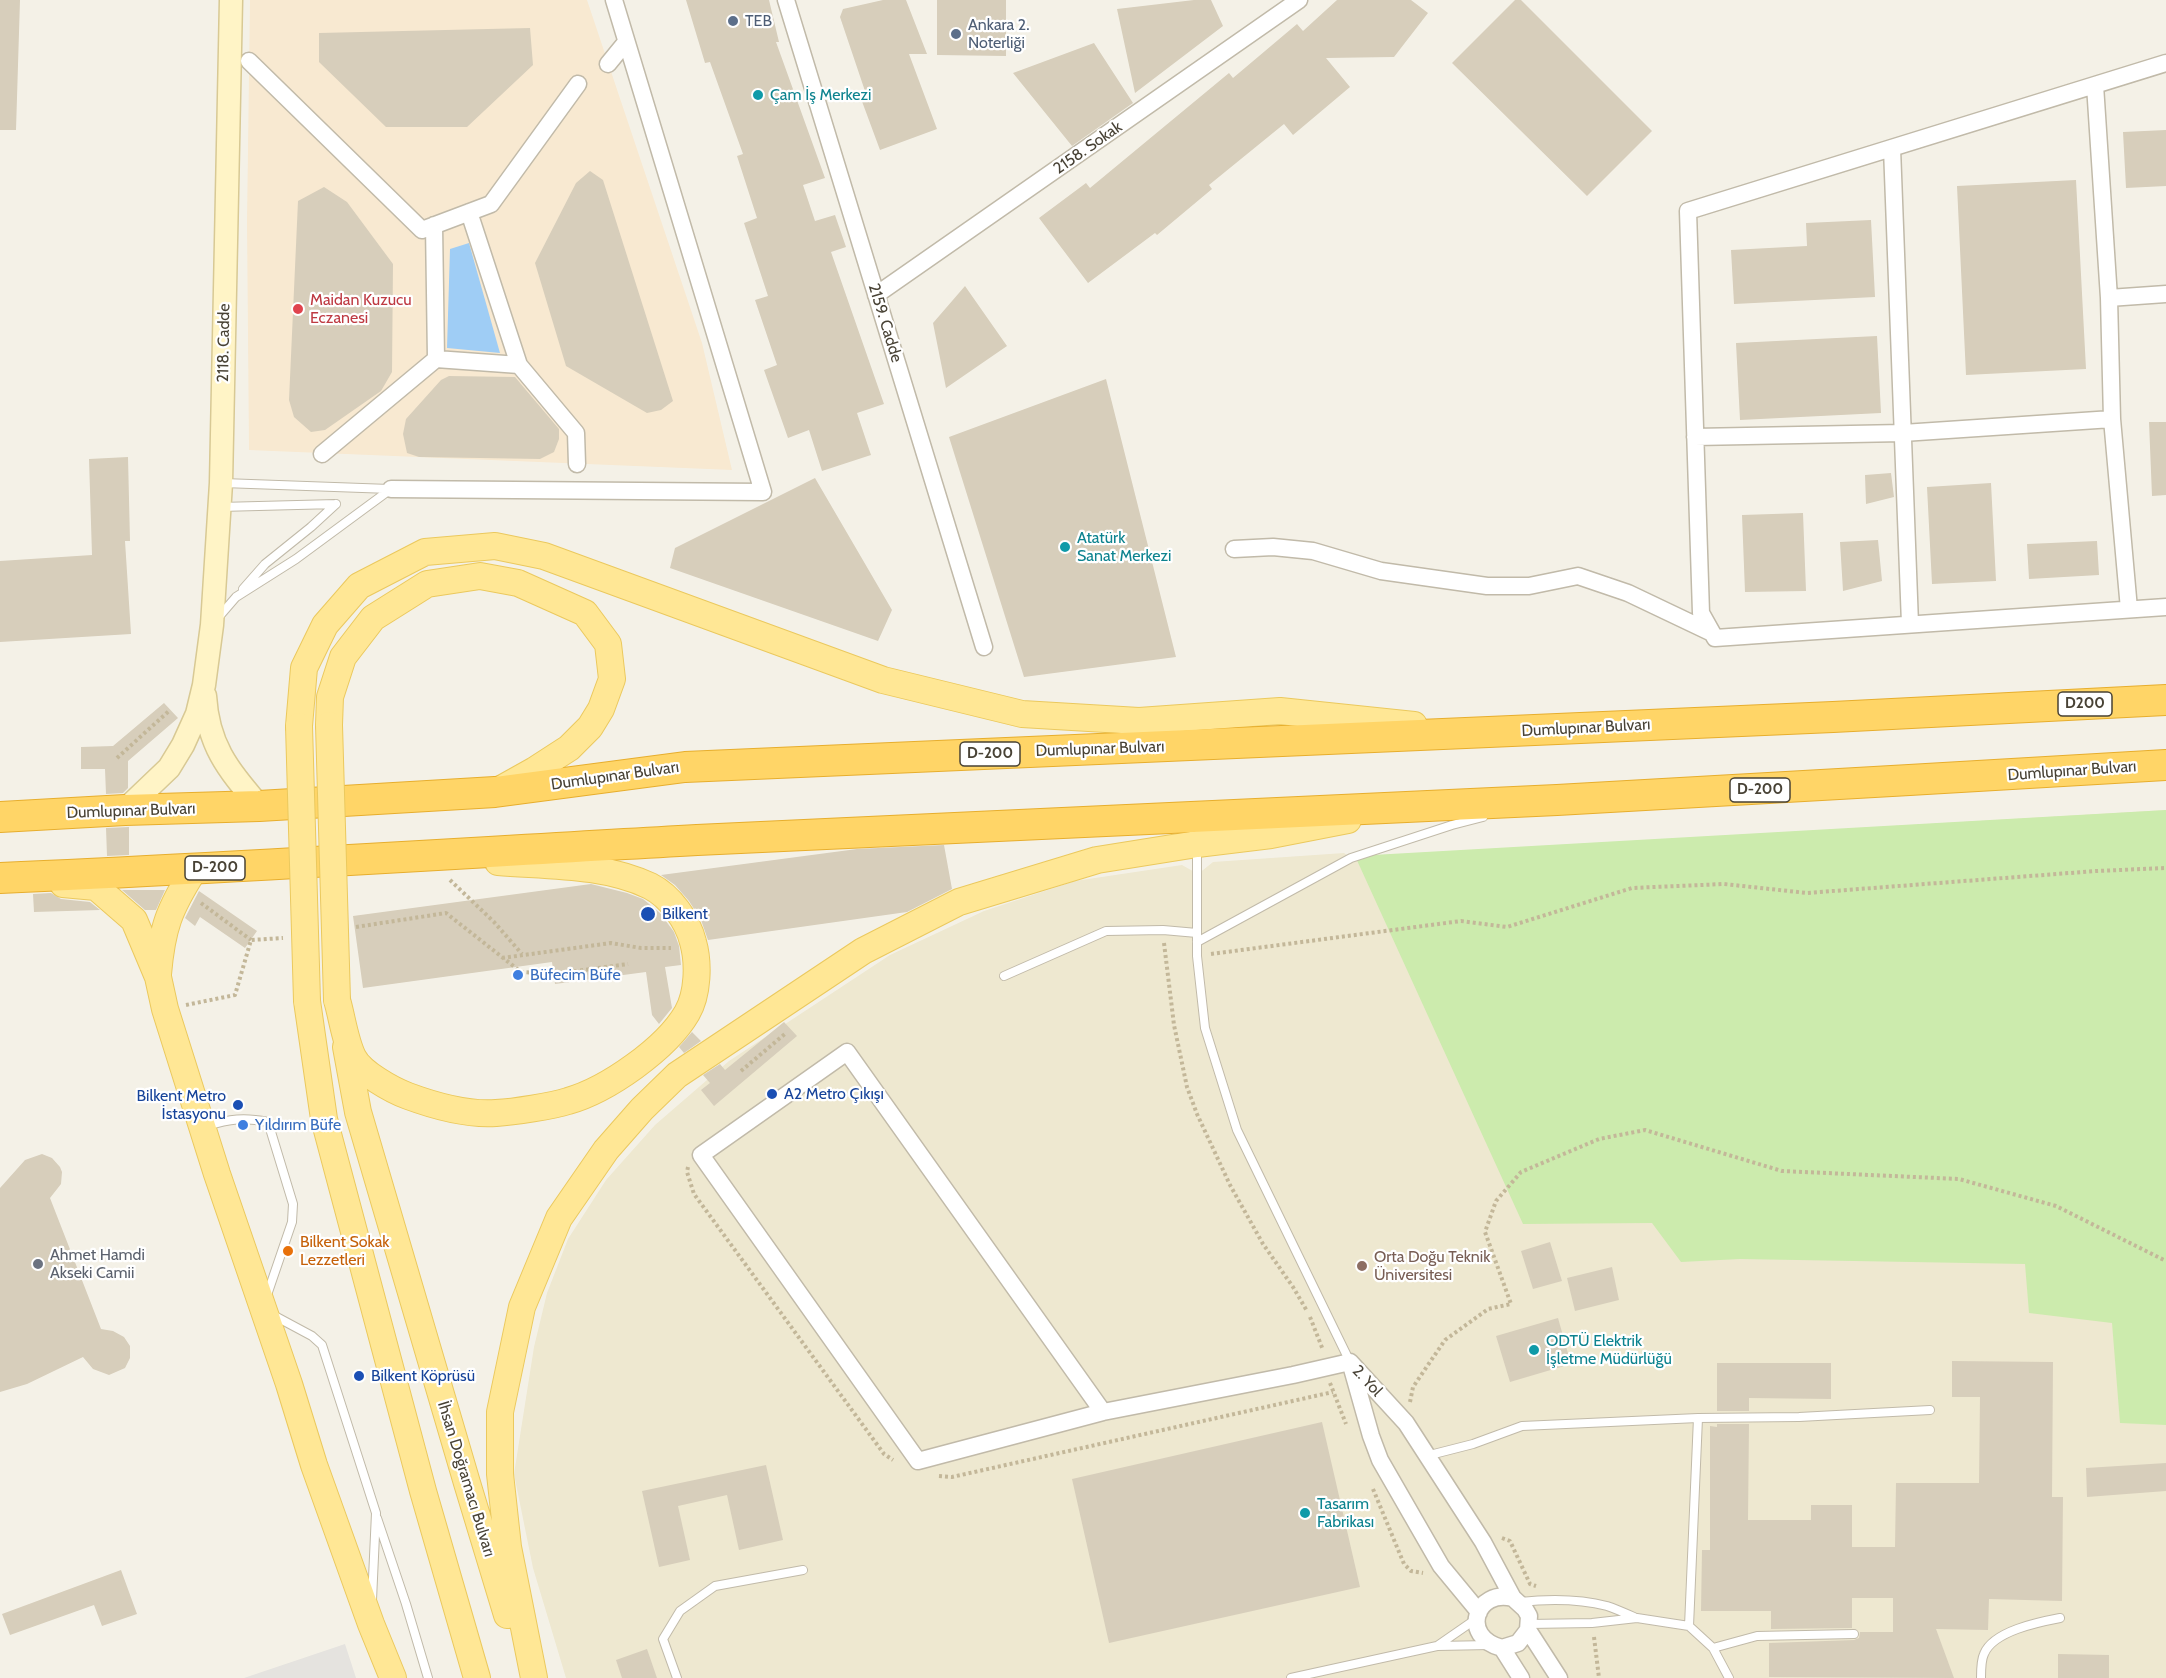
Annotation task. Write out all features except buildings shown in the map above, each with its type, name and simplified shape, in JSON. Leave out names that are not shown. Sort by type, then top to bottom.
[{"type":"highway","name":"Dumlupınar Bulvarı","points":[[0,817],[259,806],[495,792],[685,767],[2166,700]]},
{"type":"highway","name":"Dumlupınar Bulvarı","points":[[0,878],[194,870],[1048,822],[1838,786],[2166,765]]},
{"type":"main road","points":[[477,1678],[423,1491],[324,1119],[307,1001],[299,726],[304,668],[325,625],[359,586],[424,552],[495,546],[543,556],[883,680],[1022,714],[1139,721],[1280,711],[1485,732]]},
{"type":"main road","points":[[426,856],[593,869],[624,876],[652,887],[670,901],[691,931],[696,954],[694,993],[687,1013],[665,1040],[639,1063],[605,1085],[568,1101],[496,1113],[455,1110],[422,1101],[394,1090],[374,1078],[353,1058],[337,1000],[330,697],[343,657],[373,618],[428,584],[480,576],[518,583],[585,613],[608,644],[612,680],[601,709],[590,727],[569,748],[495,792]]},
{"type":"main road","points":[[534,1678],[508,1546],[500,1474],[500,1412],[522,1307],[559,1218],[606,1150],[642,1109],[677,1075],[874,945],[959,902],[1097,860],[1271,835],[1419,806]]},
{"type":"main road","points":[[158,977],[162,938],[175,900],[194,870]]},
{"type":"main road","points":[[0,878],[96,887],[134,920],[158,977],[165,1009],[202,1126],[314,1465],[371,1624],[393,1678]]},
{"type":"main road","name":"İhsan Doğramacı Bulvarı","points":[[337,1000],[358,1112],[466,1483],[527,1678]]},
{"type":"street","name":"2118. Cadde","points":[[204,685],[212,625],[221,483],[231,0]]},
{"type":"street","points":[[391,489],[763,492],[614,0]]},
{"type":"street","name":"2159. Cadde","points":[[786,0],[984,647]]},
{"type":"street","name":"2158. Sokak","points":[[876,295],[1299,0]]},
{"type":"street","points":[[608,64],[626,42]]},
{"type":"street","points":[[249,61],[422,230],[491,204],[578,84]]},
{"type":"street","points":[[2166,63],[1688,211],[1701,613],[1715,638],[2166,607]]},
{"type":"street","points":[[2095,85],[2109,298],[2112,419],[2129,609]]},
{"type":"street","points":[[1892,148],[1910,624]]},
{"type":"street","points":[[469,212],[519,365],[576,433],[577,464]]},
{"type":"street","points":[[434,225],[436,359]]},
{"type":"street","points":[[2109,298],[2166,294]]},
{"type":"street","points":[[322,454],[436,359],[519,365]]},
{"type":"street","points":[[1695,437],[1903,433],[2112,419]]},
{"type":"street","points":[[1234,549],[1273,547],[1313,551],[1381,571],[1487,586],[1528,586],[1578,576],[1628,593],[1712,633]]},
{"type":"street","points":[[204,685],[206,715],[215,746],[232,773],[259,806]]},
{"type":"street","points":[[125,810],[169,768],[183,745],[197,714],[204,685]]},
{"type":"street","points":[[1103,1412],[848,1052],[701,1155],[918,1461],[1103,1412],[1350,1362]]},
{"type":"street","name":"2. Yol","points":[[1350,1362],[1406,1423],[1528,1616],[1529,1627],[1559,1678]]},
{"type":"street","name":"2. Yol","points":[[1350,1362],[1380,1460],[1441,1566],[1478,1615],[1478,1628],[1482,1638],[1496,1646],[1521,1678]]},
{"type":"street","points":[[1478,1615],[1489,1600],[1505,1596],[1517,1600]]},
{"type":"street","points":[[1496,1646],[1518,1643],[1529,1627]]},
{"type":"lane","points":[[221,483],[391,489]]},
{"type":"lane","points":[[236,597],[296,559],[391,489]]},
{"type":"lane","points":[[212,625],[265,564],[336,504],[219,507]]},
{"type":"lane","points":[[1505,812],[1548,801]]},
{"type":"lane","points":[[1004,976],[1106,931],[1163,930],[1197,937],[1351,858],[1452,825],[1494,814]]},
{"type":"lane","points":[[1197,844],[1197,956],[1205,1028],[1238,1130],[1350,1362]]},
{"type":"lane","points":[[202,1126],[233,1118],[251,1118],[268,1122],[293,1204],[292,1222],[277,1260],[262,1310],[312,1335],[322,1345],[428,1678]]},
{"type":"lane","points":[[1426,1456],[1473,1444],[1522,1426],[1698,1418],[1799,1417],[1930,1410]]},
{"type":"lane","points":[[1689,1626],[1698,1418]]},
{"type":"lane","points":[[371,1624],[376,1513]]},
{"type":"lane","points":[[676,1678],[663,1639],[680,1611],[715,1586],[802,1570]]},
{"type":"lane","points":[[1517,1600],[1607,1606],[1637,1618],[1689,1626],[1713,1648],[1729,1678]]},
{"type":"lane","points":[[1437,1646],[1478,1615]]},
{"type":"lane","points":[[1529,1627],[1637,1618]]},
{"type":"lane","points":[[1981,1678],[1984,1653],[1998,1639],[2010,1631],[2038,1622],[2061,1618]]},
{"type":"lane","points":[[1713,1648],[1757,1636],[1854,1634]]},
{"type":"lane","points":[[1291,1678],[1437,1646],[1496,1646]]},
{"type":"path","points":[[117,758],[170,710]]},
{"type":"path","points":[[426,856],[465,893],[523,955]]},
{"type":"path","points":[[1197,956],[1461,921],[1508,927],[1632,888],[1725,884],[1807,893],[2096,871],[2166,868]]},
{"type":"path","points":[[197,900],[251,940]]},
{"type":"path","points":[[502,958],[611,943],[641,948],[681,948]]},
{"type":"path","points":[[554,974],[628,964]]},
{"type":"path","points":[[741,1071],[790,1029]]},
{"type":"path","points":[[1406,1423],[1413,1387],[1445,1340],[1488,1309],[1511,1304],[1485,1232],[1496,1201],[1521,1172],[1599,1139],[1645,1130],[1782,1171],[1959,1179],[2056,1206],[2166,1261]]},
{"type":"path","points":[[689,1160],[687,1172],[694,1194],[884,1454],[900,1464]]},
{"type":"path","points":[[934,1476],[952,1478],[1333,1392]]},
{"type":"shaded area","points":[[250,0],[587,0],[702,343],[732,470],[249,450],[247,222]]},
{"type":"shaded area","name":"Orta Doğu Teknik Üniversitesi","points":[[2166,810],[2166,1678],[566,1678],[533,1568],[514,1474],[534,1347],[547,1293],[568,1239],[606,1180],[655,1125],[729,1061],[890,955],[984,911],[1075,881],[1182,865],[1198,874],[1213,862],[1344,853],[1351,858]]},
{"type":"shaded area","points":[[345,1644],[356,1678],[244,1678]]},
{"type":"green space","points":[[2166,810],[2166,1425],[2120,1423],[2112,1323],[2029,1313],[2025,1264],[1740,1259],[1681,1262],[1652,1223],[1523,1224],[1355,856]]},
{"type":"water","points":[[469,243],[500,353],[447,348],[450,249]]},
{"type":"place","name":"TEB","points":[[733,21]]},
{"type":"place","name":"Ankara 2. Noterliği","points":[[956,34]]},
{"type":"place","name":"Çam İş Merkezi","points":[[758,95]]},
{"type":"place","name":"Maidan Kuzucu Eczanesi","points":[[298,309]]},
{"type":"place","name":"Atatürk Sanat Merkezi","points":[[1065,547]]},
{"type":"place","name":"Bilkent","points":[[648,914]]},
{"type":"place","name":"Büfecim Büfe","points":[[518,975]]},
{"type":"place","name":"A2 Metro Çıkışı","points":[[772,1094]]},
{"type":"place","name":"Bilkent Metro İstasyonu","points":[[238,1105]]},
{"type":"place","name":"Yıldırım Büfe","points":[[243,1125]]},
{"type":"place","name":"Bilkent Sokak Lezzetleri","points":[[288,1251]]},
{"type":"place","name":"Ahmet Hamdi Akseki Camii","points":[[38,1264]]},
{"type":"place","name":"Orta Doğu Teknik Üniversitesi","points":[[1362,1266]]},
{"type":"place","name":"ODTÜ Elektrik İşletme Müdürlüğü","points":[[1534,1350]]},
{"type":"place","name":"Bilkent Köprüsü","points":[[359,1376]]},
{"type":"place","name":"Tasarım Fabrikası","points":[[1305,1513]]}]
